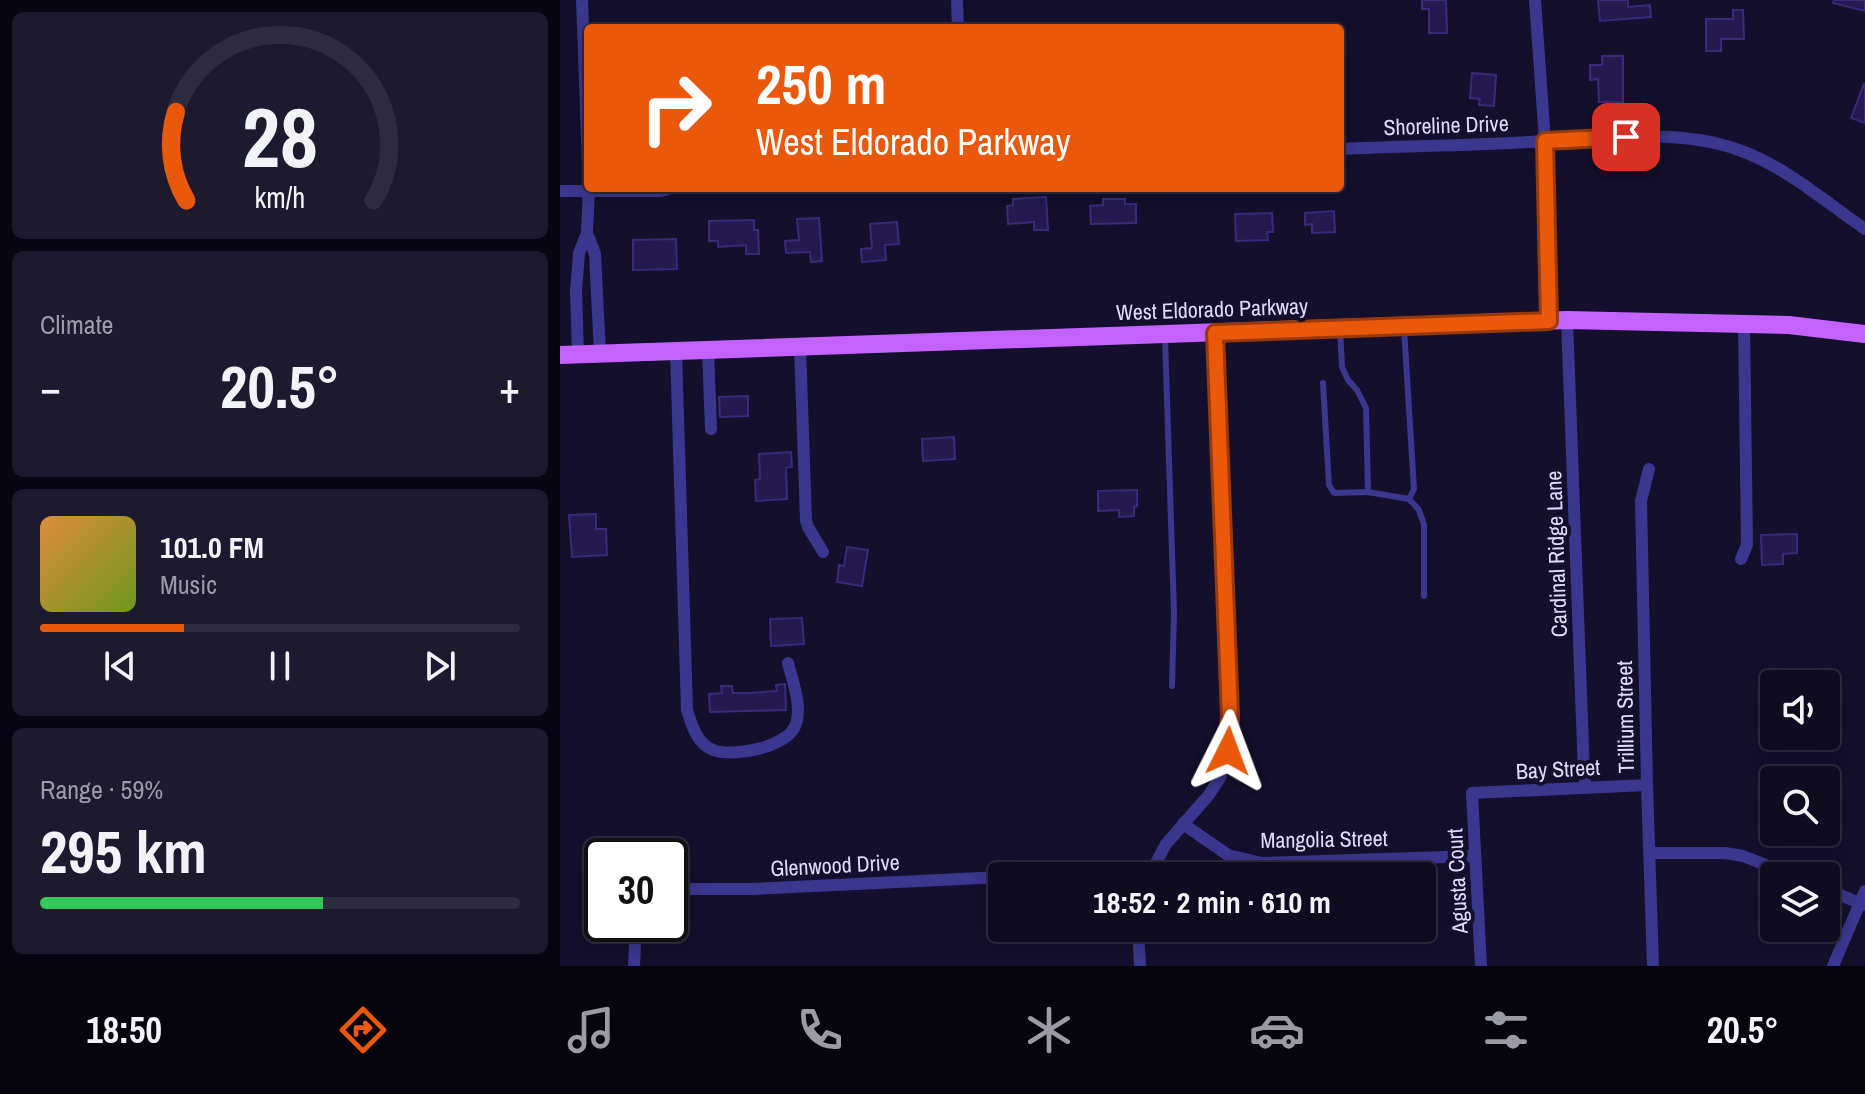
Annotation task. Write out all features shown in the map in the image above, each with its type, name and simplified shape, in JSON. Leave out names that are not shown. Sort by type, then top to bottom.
[{"type":"main road","name":"West Eldorado Parkway","points":[[569,354],[1558,320],[1789,325],[1865,334]]},
{"type":"street","points":[[582,0],[584,55]]},
{"type":"street","points":[[957,0],[958,24]]},
{"type":"street","name":"Cardinal Ridge Lane","points":[[1535,0],[1586,787]]},
{"type":"street","name":"Shoreline Drive","points":[[1344,149],[1643,137],[1698,140],[1735,148],[1763,160],[1865,229]]},
{"type":"street","points":[[560,191],[584,190]]},
{"type":"street","points":[[569,354],[579,253],[587,233],[589,192]]},
{"type":"street","points":[[587,233],[595,254],[600,353]]},
{"type":"street","points":[[1741,559],[1747,545],[1744,325]]},
{"type":"street","points":[[1156,862],[1166,844],[1220,778],[1228,751],[1230,715],[1215,333]]},
{"type":"street","points":[[800,347],[806,520],[823,552]]},
{"type":"street","points":[[708,350],[711,429]]},
{"type":"street","points":[[676,351],[687,710],[695,734],[711,750],[730,753],[756,750],[786,738],[796,726],[797,708],[788,663]]},
{"type":"street","name":"Trillium Street","points":[[1649,469],[1641,501],[1653,966]]},
{"type":"street","name":"Bay Street","points":[[1472,793],[1647,785]]},
{"type":"street","name":"Agusta Court","points":[[1472,793],[1481,966]]},
{"type":"street","name":"Mangolia Street","points":[[1183,824],[1228,855],[1262,863],[1475,856]]},
{"type":"street","points":[[1650,853],[1725,853],[1760,863]]},
{"type":"street","name":"Glenwood Drive","points":[[688,889],[752,889],[988,878]]},
{"type":"street","points":[[1833,966],[1863,900],[1840,893]]},
{"type":"street","points":[[634,966],[635,942]]},
{"type":"street","points":[[1139,942],[1140,966]]},
{"type":"lane","points":[[1404,326],[1414,489],[1409,499]]},
{"type":"lane","points":[[1340,329],[1342,367],[1366,408],[1368,492]]},
{"type":"lane","points":[[1165,335],[1174,599],[1172,686]]},
{"type":"lane","points":[[1323,383],[1329,485],[1334,493],[1368,492],[1409,499],[1419,510],[1424,525],[1424,596]]},
{"type":"building","points":[[1422,0],[1446,0],[1447,33],[1429,33],[1429,9],[1422,9]]},
{"type":"building","points":[[1598,0],[1628,0],[1628,7],[1650,5],[1651,17],[1600,21]]},
{"type":"building","points":[[1834,0],[1865,0],[1865,11],[1833,3]]},
{"type":"building","points":[[1733,10],[1743,10],[1744,39],[1721,39],[1721,51],[1706,51],[1706,19],[1733,19]]},
{"type":"building","points":[[1602,56],[1623,56],[1623,102],[1599,102],[1598,79],[1590,80],[1590,65],[1602,65]]},
{"type":"building","points":[[1472,73],[1496,75],[1494,106],[1479,105],[1480,99],[1470,98]]},
{"type":"building","points":[[1865,84],[1865,123],[1851,118]]},
{"type":"building","points":[[1046,197],[1048,230],[1034,230],[1034,222],[1008,224],[1007,206],[1013,205],[1013,199]]},
{"type":"building","points":[[1103,199],[1125,199],[1125,204],[1136,204],[1136,223],[1091,224],[1090,206],[1103,205]]},
{"type":"building","points":[[1334,211],[1335,232],[1312,233],[1312,224],[1305,225],[1305,213]]},
{"type":"building","points":[[1272,213],[1273,232],[1267,232],[1268,240],[1236,241],[1235,214]]},
{"type":"building","points":[[819,218],[822,261],[811,262],[810,252],[786,253],[785,241],[799,240],[797,219]]},
{"type":"building","points":[[754,220],[754,230],[758,230],[759,254],[746,254],[746,245],[718,247],[718,241],[709,241],[709,221]]},
{"type":"building","points":[[897,222],[899,244],[885,245],[886,260],[862,262],[861,249],[872,248],[870,224]]},
{"type":"building","points":[[676,239],[677,269],[633,270],[633,240]]},
{"type":"building","points":[[748,396],[748,416],[720,417],[719,397]]},
{"type":"building","points":[[954,437],[955,459],[923,461],[922,439]]},
{"type":"building","points":[[791,452],[792,467],[786,468],[787,499],[756,501],[755,480],[760,479],[759,454]]},
{"type":"building","points":[[1137,490],[1134,516],[1119,517],[1119,510],[1098,511],[1098,491]]},
{"type":"building","points":[[596,514],[596,529],[606,529],[607,555],[572,557],[569,515]]},
{"type":"building","points":[[1797,534],[1797,553],[1783,554],[1783,564],[1762,565],[1761,535]]},
{"type":"building","points":[[847,547],[868,550],[862,586],[837,582],[839,565],[844,566]]},
{"type":"building","points":[[802,618],[804,644],[771,646],[770,619]]},
{"type":"building","points":[[785,684],[786,710],[710,712],[709,694],[722,693],[721,686],[732,686],[733,693],[750,693],[777,691],[776,685]]},
{"type":"route","points":[[1228,751],[1230,715],[1215,333],[1549,321],[1545,141],[1626,137]]}]
